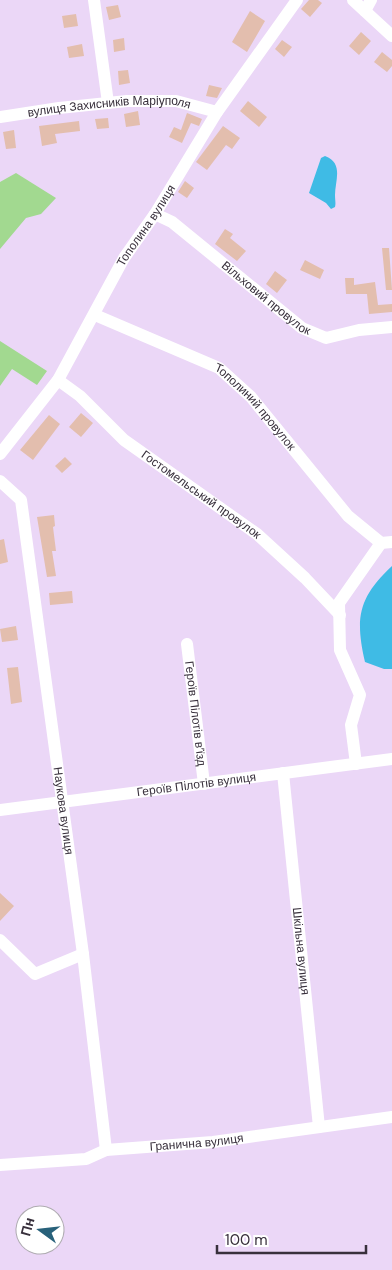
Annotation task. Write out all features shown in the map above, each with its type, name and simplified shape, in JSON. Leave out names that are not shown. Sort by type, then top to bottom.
[{"type":"street","points":[[94,0],[108,103]]},
{"type":"street","name":"Тополина вулиця","points":[[0,454],[58,380],[95,315],[124,258],[155,214],[218,112],[297,0]]},
{"type":"street","points":[[353,0],[368,6],[392,36]]},
{"type":"street","name":"вулиця Захисників Маріуполя","points":[[0,117],[108,103],[176,101],[218,112]]},
{"type":"street","name":"Вільховий провулок","points":[[155,214],[172,222],[302,328],[326,338],[359,330],[392,327]]},
{"type":"street","name":"Тополиний провулок","points":[[95,315],[218,368],[251,397],[348,516],[386,542]]},
{"type":"street","name":"Гостомельський провулок","points":[[58,380],[80,396],[124,440],[257,534],[305,578],[340,615]]},
{"type":"street","name":"Наукова вулиця","points":[[0,481],[21,500],[83,954],[106,1150]]},
{"type":"street","points":[[356,764],[351,725],[360,695],[340,650],[339,603],[386,542]]},
{"type":"street","name":"Героїв Пілотів в’їзд","points":[[187,644],[204,784]]},
{"type":"street","name":"Героїв Пілотів вулиця","points":[[0,810],[392,759]]},
{"type":"street","name":"Шкільна вулиця","points":[[283,773],[319,1127]]},
{"type":"street","points":[[0,940],[35,974],[83,954]]},
{"type":"street","name":"Гранична вулиця","points":[[0,1165],[86,1159],[106,1150],[214,1142],[392,1117]]},
{"type":"green space","points":[[16,173],[56,198],[41,214],[26,218],[0,249],[0,182]]},
{"type":"green space","points":[[0,341],[47,371],[37,385],[12,369],[0,386]]},
{"type":"water","points":[[325,156],[335,163],[337,168],[335,207],[331,209],[326,203],[309,193],[321,158]]},
{"type":"water","points":[[392,566],[392,669],[384,669],[365,662],[360,621],[366,599],[372,588]]},
{"type":"building","points":[[309,0],[318,0],[322,3],[310,17],[301,9]]},
{"type":"building","points":[[118,5],[121,17],[109,20],[106,7]]},
{"type":"building","points":[[250,11],[265,21],[247,52],[232,42]]},
{"type":"building","points":[[76,14],[78,26],[64,28],[62,16]]},
{"type":"building","points":[[361,32],[371,41],[359,55],[349,46]]},
{"type":"building","points":[[124,38],[125,50],[114,52],[113,40]]},
{"type":"building","points":[[282,40],[292,47],[284,57],[275,49]]},
{"type":"building","points":[[82,44],[84,56],[69,58],[67,47]]},
{"type":"building","points":[[382,52],[392,60],[392,66],[387,72],[374,62]]},
{"type":"building","points":[[128,70],[130,83],[119,85],[118,71]]},
{"type":"building","points":[[209,85],[222,88],[217,98],[206,96]]},
{"type":"building","points":[[248,101],[267,117],[259,127],[240,111]]},
{"type":"building","points":[[138,111],[140,125],[126,127],[124,114]]},
{"type":"building","points":[[187,113],[202,119],[199,126],[191,123],[182,143],[169,137],[174,127],[181,130]]},
{"type":"building","points":[[108,118],[109,128],[97,129],[95,119]]},
{"type":"building","points":[[79,121],[80,131],[55,134],[57,143],[42,146],[39,126]]},
{"type":"building","points":[[223,126],[240,138],[232,149],[226,145],[207,170],[196,162]]},
{"type":"building","points":[[14,130],[16,148],[6,149],[3,132]]},
{"type":"building","points":[[185,181],[194,188],[187,198],[178,192]]},
{"type":"building","points":[[225,229],[233,234],[230,238],[246,251],[237,261],[215,244]]},
{"type":"building","points":[[382,248],[389,248],[392,290],[386,290]]},
{"type":"building","points":[[305,260],[324,270],[320,279],[300,270]]},
{"type":"building","points":[[275,271],[287,280],[277,293],[266,284]]},
{"type":"building","points":[[345,278],[354,278],[354,285],[375,282],[378,305],[392,304],[392,312],[369,314],[367,294],[346,294]]},
{"type":"building","points":[[81,413],[93,423],[81,437],[69,427]]},
{"type":"building","points":[[49,415],[60,424],[33,460],[20,450]]},
{"type":"building","points":[[65,457],[72,464],[62,473],[55,466]]},
{"type":"building","points":[[54,515],[55,526],[53,527],[56,551],[52,551],[56,576],[47,577],[37,517]]},
{"type":"building","points":[[4,539],[8,562],[0,564],[0,540]]},
{"type":"building","points":[[72,591],[73,603],[50,605],[49,593]]},
{"type":"building","points":[[16,626],[18,640],[2,642],[0,629]]},
{"type":"building","points":[[18,667],[22,702],[11,704],[7,668]]},
{"type":"building","points":[[0,893],[14,906],[0,921]]}]
